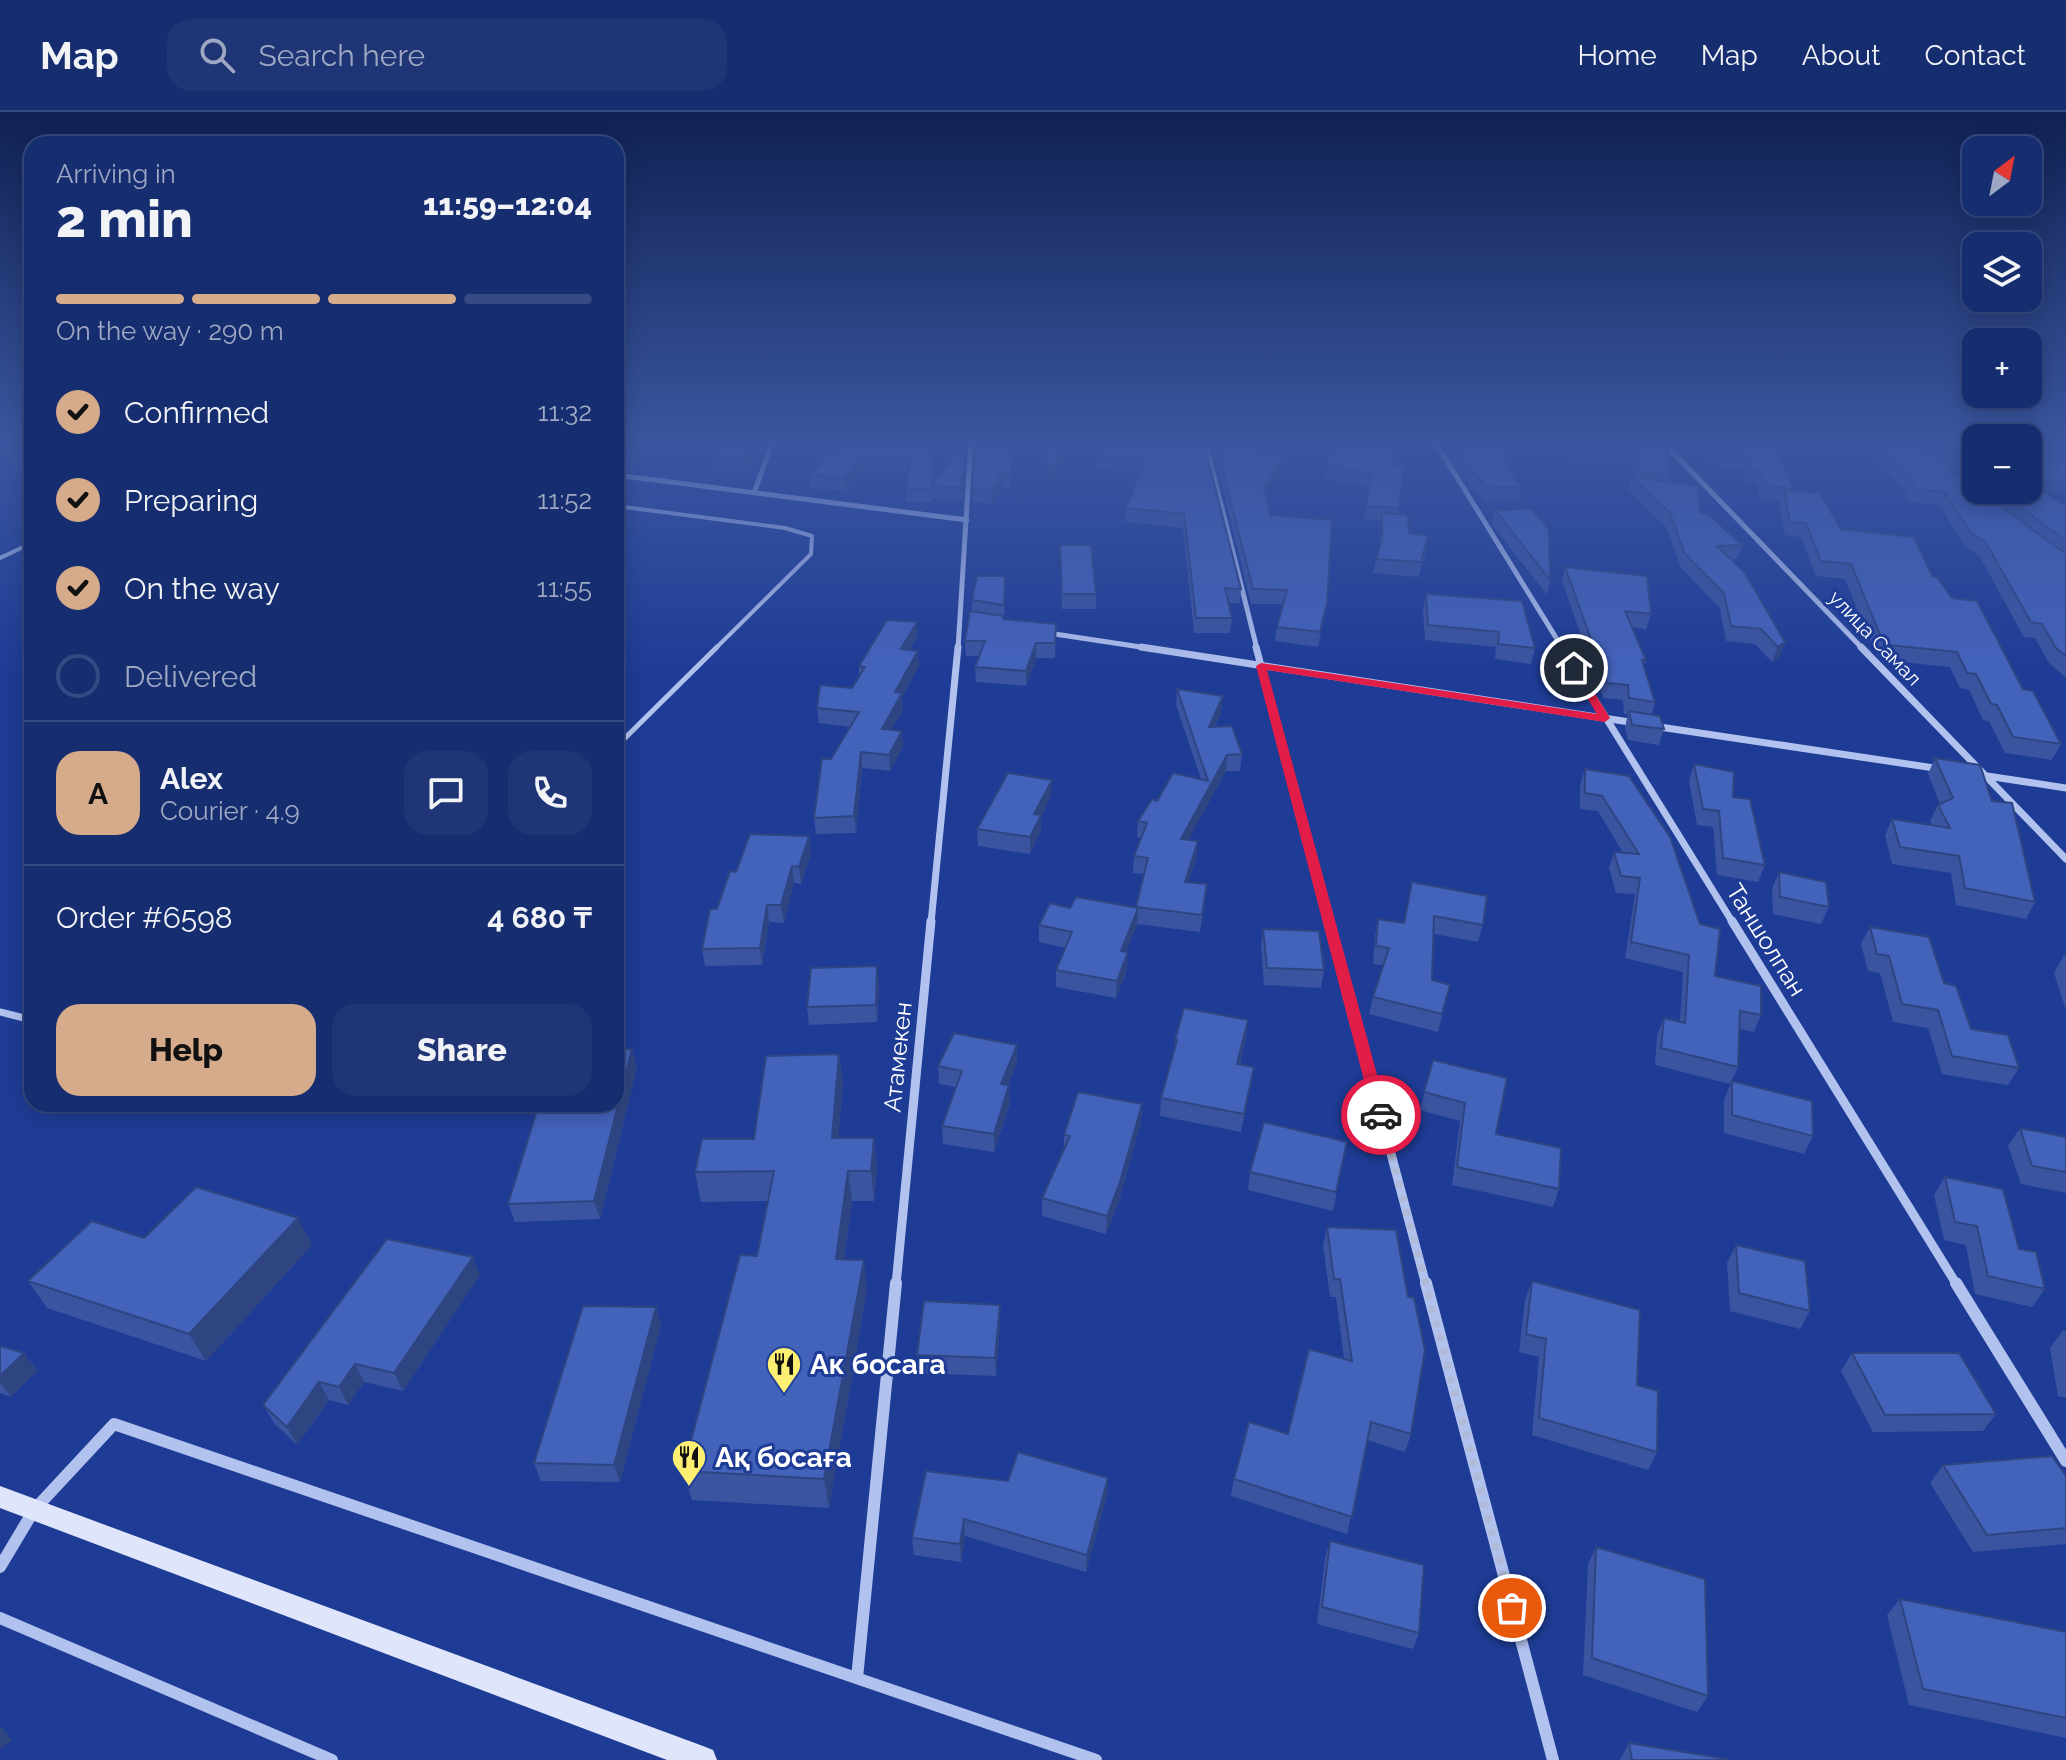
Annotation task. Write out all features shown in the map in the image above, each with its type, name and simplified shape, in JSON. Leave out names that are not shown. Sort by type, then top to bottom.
[{"type":"main road","points":[[0,1497],[703,1760]]},
{"type":"street","points":[[943,517],[967,520]]},
{"type":"street","name":"Атамекен","points":[[857,1678],[961,619],[967,517]]},
{"type":"street","points":[[1224,517],[1261,666],[1553,1760]]},
{"type":"street","name":"Таншолпан","points":[[1481,517],[2066,1461]]},
{"type":"street","name":"улица Самал","points":[[1735,517],[2066,859]]},
{"type":"street","points":[[961,619],[977,622]]},
{"type":"street","points":[[1040,632],[1955,771]]},
{"type":"street","points":[[1970,774],[2066,788]]},
{"type":"street","points":[[0,1567],[34,1510],[114,1424],[1096,1760]]},
{"type":"street","points":[[0,1618],[332,1760]]},
{"type":"lane","points":[[624,739],[811,554],[812,536],[785,528],[700,517]]},
{"type":"lane","points":[[0,558],[24,547]]},
{"type":"lane","points":[[0,1012],[24,1018]]},
{"type":"building","points":[[1184,517],[1223,517],[1241,589],[1225,588],[1232,618],[1196,618]]},
{"type":"building","points":[[1235,517],[1332,520],[1327,603],[1320,632],[1277,627],[1287,590],[1253,589]]},
{"type":"building","points":[[1382,517],[1408,517],[1409,533],[1428,536],[1421,562],[1376,559],[1382,539]]},
{"type":"building","points":[[1500,517],[1538,517],[1549,530],[1550,580]]},
{"type":"building","points":[[1671,517],[1711,517],[1742,545],[1717,546],[1745,573],[1785,642],[1778,647],[1761,629],[1731,626],[1724,593],[1685,554]]},
{"type":"building","points":[[1789,517],[1834,517],[1841,529],[1914,537],[1933,577],[1937,577],[1952,598],[1977,601],[2023,689],[2033,691],[2061,744],[2013,737],[1997,705],[1991,704],[1976,674],[1967,673],[1957,652],[1889,645],[1881,637],[1851,564],[1821,561],[1806,523],[1790,522]]},
{"type":"building","points":[[1961,517],[2016,517],[2066,554],[2066,656],[2056,648],[2042,624],[2031,622],[1986,543],[1970,532]]},
{"type":"building","points":[[2033,517],[2066,517],[2066,541]]},
{"type":"building","points":[[1060,545],[1091,545],[1096,594],[1062,594]]},
{"type":"building","points":[[1565,567],[1647,576],[1651,614],[1625,611],[1646,660],[1642,660],[1655,702],[1629,698],[1628,685],[1607,683]]},
{"type":"building","points":[[977,576],[1005,576],[1004,605],[972,600]]},
{"type":"building","points":[[1426,594],[1522,601],[1535,648],[1498,644],[1499,632],[1428,625]]},
{"type":"building","points":[[970,611],[1003,616],[1003,619],[1056,624],[1055,643],[1036,643],[1026,671],[975,667],[985,641],[965,641]]},
{"type":"building","points":[[887,620],[917,622],[901,649],[918,651],[895,692],[902,693],[882,729],[902,731],[889,755],[861,752],[854,816],[814,818],[822,759],[831,759],[859,712],[817,708],[820,685],[852,688],[865,667],[859,666]]},
{"type":"building","points":[[1177,689],[1223,696],[1209,727],[1232,726],[1242,754],[1227,755],[1181,839],[1198,841],[1185,882],[1207,884],[1202,915],[1136,907],[1148,858],[1134,856],[1147,823],[1138,821],[1152,799],[1157,801],[1173,773],[1208,781]]},
{"type":"building","points":[[1629,711],[1660,716],[1664,729],[1632,725]]},
{"type":"building","points":[[1935,758],[1980,765],[1992,801],[2012,803],[2035,902],[1965,888],[1959,856],[1900,847],[1892,819],[1950,828],[1938,805],[1953,798]]},
{"type":"building","points":[[1694,764],[1734,772],[1733,797],[1750,799],[1765,865],[1723,858],[1719,811],[1703,809]]},
{"type":"building","points":[[1585,769],[1629,776],[1670,837],[1700,924],[1720,929],[1715,976],[1761,986],[1761,1015],[1740,1011],[1738,1067],[1661,1048],[1664,1018],[1685,1023],[1689,955],[1631,942],[1640,878],[1621,876],[1614,852],[1639,854],[1602,796],[1585,793]]},
{"type":"building","points":[[1008,773],[1052,780],[1034,814],[1041,815],[1030,837],[977,829]]},
{"type":"building","points":[[750,834],[809,836],[799,867],[792,866],[781,905],[767,905],[760,948],[702,949],[710,909],[717,909],[730,871],[736,872]]},
{"type":"building","points":[[1779,872],[1826,882],[1829,907],[1780,897]]},
{"type":"building","points":[[1412,882],[1487,896],[1483,925],[1434,916],[1432,980],[1450,985],[1442,1014],[1373,997],[1389,948],[1376,946],[1378,919],[1404,923]]},
{"type":"building","points":[[1076,897],[1138,908],[1121,951],[1128,952],[1117,981],[1056,970],[1072,932],[1039,925],[1050,903],[1070,908]]},
{"type":"building","points":[[1870,927],[1929,937],[1944,983],[1956,986],[1971,1029],[2008,1035],[2019,1068],[1952,1056],[1938,1010],[1902,1004],[1889,956],[1877,954]]},
{"type":"building","points":[[1263,929],[1319,931],[1324,970],[1267,968]]},
{"type":"building","points":[[877,966],[876,1005],[807,1007],[811,968]]},
{"type":"building","points":[[1184,1008],[1248,1020],[1237,1064],[1254,1067],[1244,1114],[1161,1098]]},
{"type":"building","points":[[954,1033],[1017,1045],[1001,1084],[1009,1085],[994,1134],[942,1126],[962,1071],[938,1066]]},
{"type":"building","points":[[632,1049],[624,1081],[624,1050]]},
{"type":"building","points":[[839,1054],[832,1138],[874,1138],[871,1171],[848,1171],[836,1259],[864,1260],[824,1479],[683,1471],[740,1255],[757,1256],[774,1171],[695,1172],[702,1139],[754,1139],[766,1056]]},
{"type":"building","points":[[1433,1060],[1507,1078],[1496,1134],[1561,1148],[1559,1189],[1457,1167],[1465,1103],[1424,1092]]},
{"type":"building","points":[[1732,1081],[1812,1101],[1813,1136],[1732,1115]]},
{"type":"building","points":[[1078,1092],[1142,1104],[1107,1216],[1042,1198],[1070,1136],[1064,1135]]},
{"type":"building","points":[[537,1112],[616,1112],[594,1201],[508,1204]]},
{"type":"building","points":[[1264,1122],[1347,1142],[1336,1192],[1250,1172]]},
{"type":"building","points":[[2020,1128],[2066,1137],[2066,1172],[2032,1166]]},
{"type":"building","points":[[1945,1177],[2003,1189],[2019,1249],[2036,1252],[2045,1289],[1988,1276],[1977,1226],[1955,1222]]},
{"type":"building","points":[[196,1187],[298,1218],[189,1334],[28,1281],[92,1221],[144,1238]]},
{"type":"building","points":[[1327,1227],[1396,1230],[1408,1297],[1414,1298],[1425,1350],[1411,1434],[1371,1422],[1352,1517],[1234,1479],[1249,1422],[1288,1434],[1309,1349],[1352,1361],[1340,1279],[1334,1279]]},
{"type":"building","points":[[387,1239],[473,1257],[394,1373],[355,1364],[339,1387],[319,1382],[287,1427],[263,1405]]},
{"type":"building","points":[[1736,1245],[1805,1261],[1810,1311],[1739,1293]]},
{"type":"building","points":[[1532,1281],[1640,1310],[1637,1385],[1658,1391],[1657,1452],[1539,1418],[1546,1339],[1526,1334]]},
{"type":"building","points":[[924,1301],[1000,1305],[995,1358],[917,1355]]},
{"type":"building","points":[[583,1306],[656,1307],[614,1465],[534,1463]]},
{"type":"building","points":[[0,1346],[24,1353],[0,1376]]},
{"type":"building","points":[[1852,1353],[1959,1353],[1996,1414],[1885,1415]]},
{"type":"building","points":[[1018,1452],[1108,1478],[1087,1555],[964,1519],[960,1544],[912,1538],[926,1471],[1008,1481]]},
{"type":"building","points":[[2052,1456],[2066,1476],[2066,1528],[1987,1535],[1943,1465]]},
{"type":"building","points":[[1330,1541],[1424,1565],[1419,1633],[1322,1607]]},
{"type":"building","points":[[1596,1547],[1705,1579],[1708,1696],[1592,1658]]},
{"type":"building","points":[[1900,1599],[2066,1632],[2066,1718],[1923,1689]]},
{"type":"building","points":[[1629,1743],[1727,1759],[1727,1760],[1632,1760]]},
{"type":"way so far","points":[[1381,1115],[1512,1608]]},
{"type":"place","name":"Ак босага","points":[[784,1395]]},
{"type":"place","name":"Ақ босаға","points":[[689,1488]]},
{"type":"route","points":[[1381,1115],[1261,666],[1605,718],[1574,668]]}]
